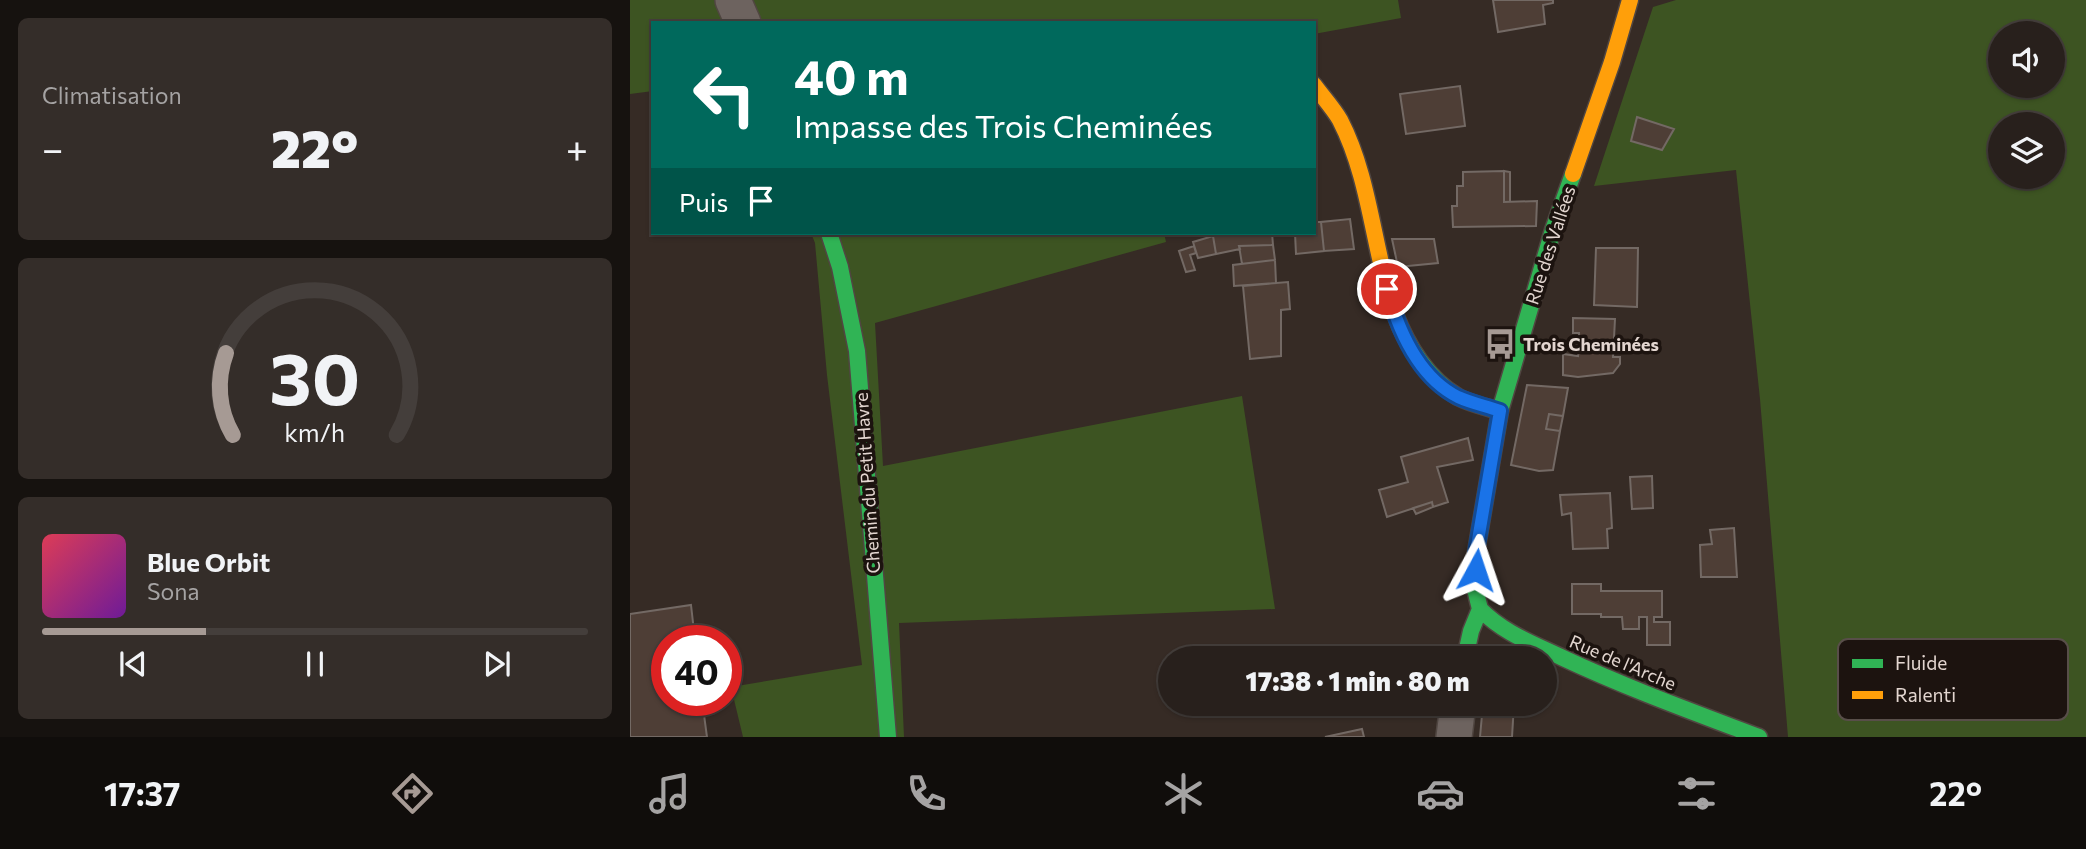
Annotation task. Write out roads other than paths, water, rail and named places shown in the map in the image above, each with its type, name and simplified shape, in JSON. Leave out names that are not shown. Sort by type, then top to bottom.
[{"type":"street","points":[[733,0],[742,21]]},
{"type":"street","name":"Rue des Vallées","points":[[1468,646],[1480,609],[1475,589],[1476,552],[1500,411],[1553,230],[1612,62],[1630,0]]},
{"type":"street","points":[[1316,87],[1332,107],[1350,143],[1395,315],[1416,359],[1434,379],[1457,396],[1500,411]]},
{"type":"street","name":"Chemin du Petit Havre","points":[[831,235],[857,351],[888,737]]},
{"type":"street","name":"Rue de l'Arche","points":[[1480,609],[1490,622],[1581,667],[1759,737]]},
{"type":"street","points":[[1454,737],[1457,716]]},
{"type":"place","name":"Trois Cheminées","points":[[1500,344]]}]
